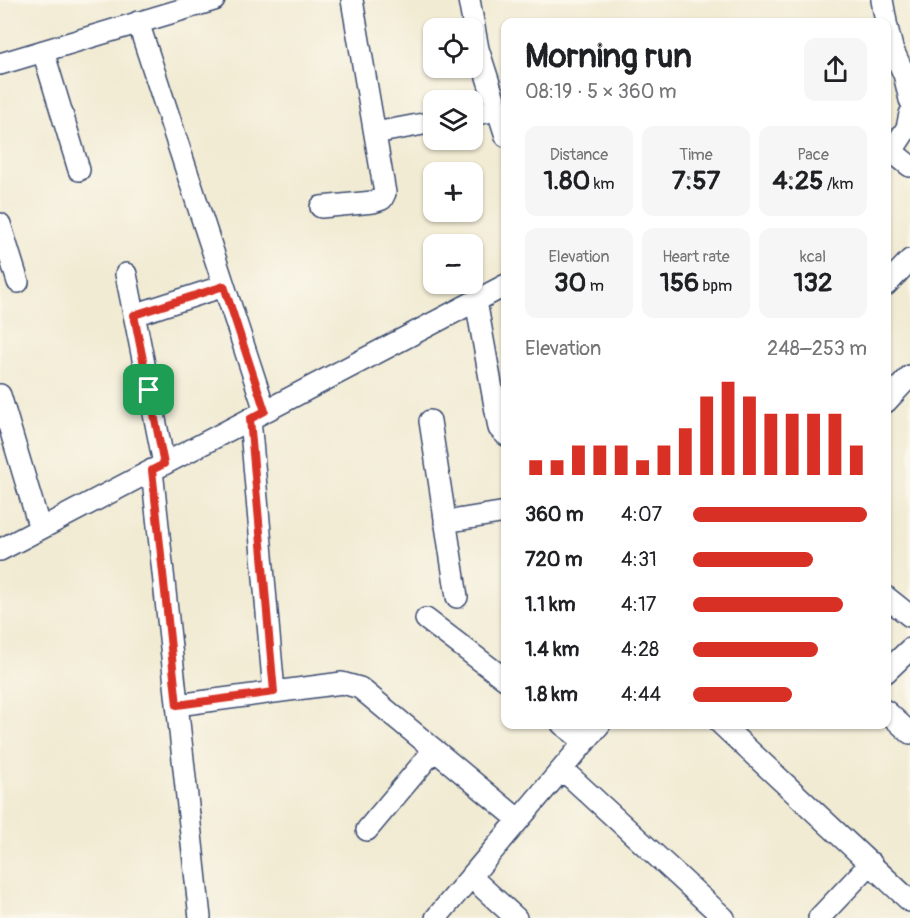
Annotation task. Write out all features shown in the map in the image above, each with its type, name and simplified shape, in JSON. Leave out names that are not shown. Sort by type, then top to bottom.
[{"type":"street","points":[[0,64],[214,0]]},
{"type":"street","points":[[321,207],[374,202],[382,199],[385,193],[352,0]]},
{"type":"street","points":[[469,0],[478,49],[501,122]]},
{"type":"street","points":[[882,0],[885,18]]},
{"type":"street","points":[[138,22],[224,286],[257,415],[274,692]]},
{"type":"street","points":[[891,31],[901,46],[910,100]]},
{"type":"street","points":[[43,51],[79,170]]},
{"type":"street","points":[[483,113],[497,110]]},
{"type":"street","points":[[891,147],[907,128],[910,114]]},
{"type":"street","points":[[375,134],[423,124]]},
{"type":"street","points":[[891,151],[910,166]]},
{"type":"street","points":[[0,224],[18,282]]},
{"type":"street","points":[[891,279],[910,260]]},
{"type":"street","points":[[126,274],[158,467],[177,705],[200,918]]},
{"type":"street","points":[[134,315],[224,286]]},
{"type":"street","points":[[0,550],[501,288]]},
{"type":"street","points":[[476,301],[501,430]]},
{"type":"street","points":[[891,397],[910,376]]},
{"type":"street","points":[[0,395],[40,529]]},
{"type":"street","points":[[430,422],[457,597]]},
{"type":"street","points":[[446,522],[501,513]]},
{"type":"street","points":[[891,601],[910,616]]},
{"type":"street","points":[[426,618],[501,676]]},
{"type":"street","points":[[891,667],[910,649]]},
{"type":"street","points":[[177,705],[342,682],[360,688],[519,820]]},
{"type":"street","points":[[891,716],[910,733]]},
{"type":"street","points":[[568,729],[585,742]]},
{"type":"street","points":[[436,918],[596,729]]},
{"type":"street","points":[[726,729],[910,901]]},
{"type":"street","points":[[367,830],[434,750]]},
{"type":"street","points":[[562,769],[724,918]]},
{"type":"street","points":[[819,918],[871,863]]},
{"type":"street","points":[[471,877],[516,918]]},
{"type":"route","points":[[224,286],[265,411],[250,419],[274,692],[177,705],[152,470],[164,464],[149,390],[134,315],[224,286]]}]
